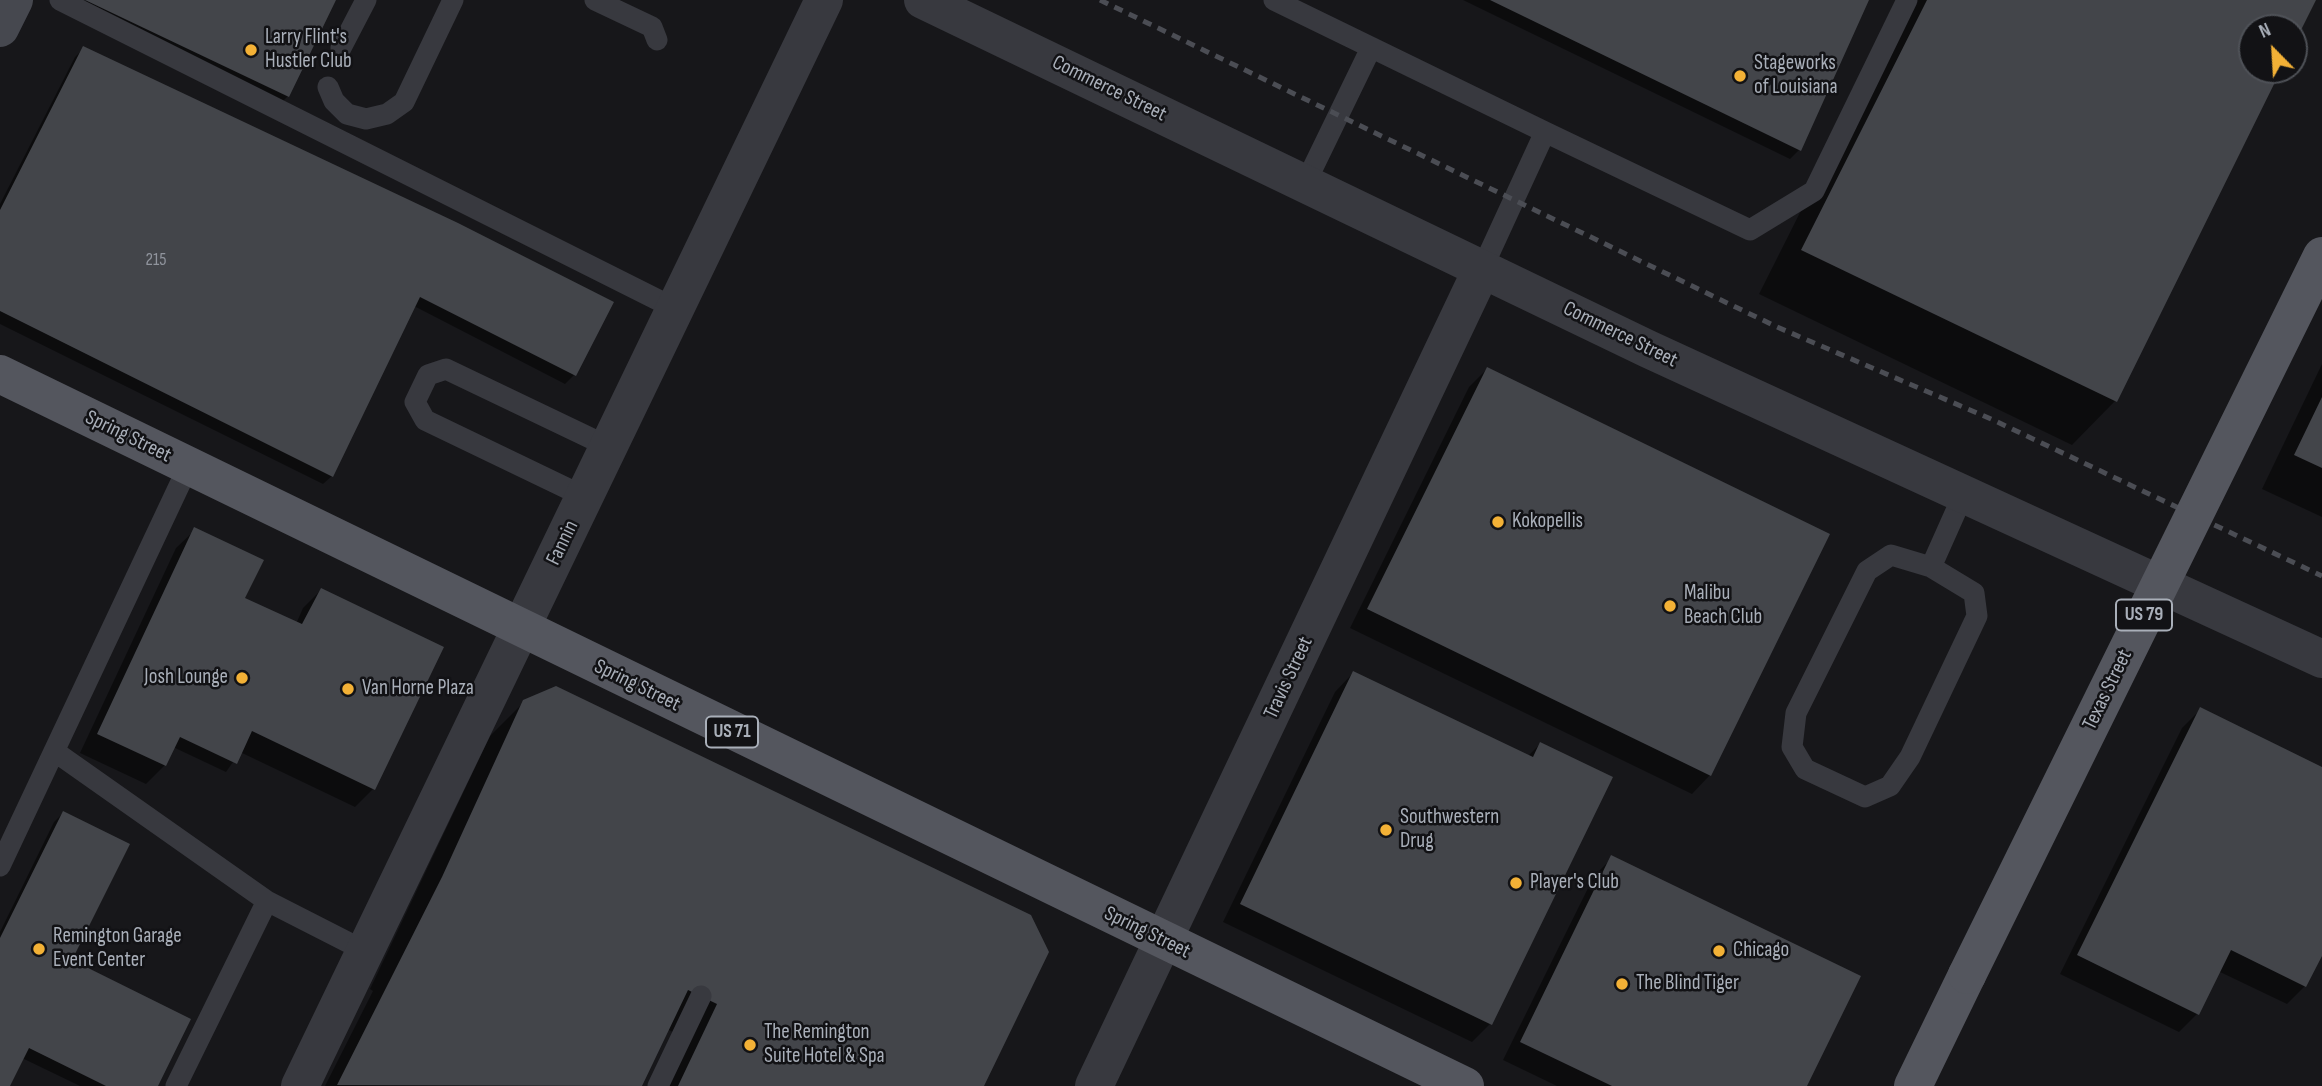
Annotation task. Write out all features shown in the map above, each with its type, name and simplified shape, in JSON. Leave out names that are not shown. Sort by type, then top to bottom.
[{"type":"main road","points":[[0,27],[14,0]]},
{"type":"main road","name":"Texas Street","points":[[1913,1086],[2322,256]]},
{"type":"main road","name":"Spring Street","points":[[0,374],[521,630],[1465,1086]]},
{"type":"street","name":"Fannin","points":[[300,1086],[824,0]]},
{"type":"street","name":"Commerce Street","points":[[923,0],[1648,349],[2322,659]]},
{"type":"street","name":"Travis Street","points":[[1094,1086],[1482,269]]},
{"type":"lane","points":[[60,0],[676,309]]},
{"type":"lane","points":[[341,48],[366,0]]},
{"type":"lane","points":[[328,87],[334,101],[347,114],[366,119],[387,114],[404,102],[453,0]]},
{"type":"lane","points":[[594,0],[652,27],[657,40]]},
{"type":"lane","points":[[1274,0],[1751,230],[1814,191],[1907,0]]},
{"type":"lane","points":[[1305,184],[1371,48]]},
{"type":"lane","points":[[1482,269],[1545,132]]},
{"type":"lane","points":[[585,498],[425,420],[415,402],[428,376],[446,369],[609,447]]},
{"type":"lane","points":[[0,866],[188,467]]},
{"type":"lane","points":[[1931,567],[1964,494]]},
{"type":"lane","points":[[1891,555],[1931,567],[1974,593],[1977,616],[1910,757],[1890,786],[1865,797],[1805,769],[1792,747],[1797,713],[1867,571],[1891,555]]},
{"type":"lane","points":[[54,751],[267,901],[365,951]]},
{"type":"lane","points":[[176,1086],[267,901]]},
{"type":"lane","points":[[658,1086],[701,996]]},
{"type":"building","name":"Larry Flint's Hustler Club","points":[[85,0],[336,0],[289,97]]},
{"type":"building","name":"Stageworks of Louisiana","points":[[1490,0],[1869,0],[1801,151]]},
{"type":"building","points":[[1927,0],[2316,0],[2308,16],[2238,14],[2238,84],[2274,84],[2117,402],[1801,250]]},
{"type":"building","points":[[83,46],[458,223],[614,302],[576,376],[420,297],[333,477],[0,311],[0,210]]},
{"type":"building","points":[[1487,367],[1830,534],[1711,776],[1367,609]]},
{"type":"building","points":[[2322,397],[2322,468],[2294,455]]},
{"type":"building","points":[[194,527],[264,560],[245,598],[302,624],[321,588],[444,647],[375,790],[252,731],[237,764],[180,737],[166,766],[97,734]]},
{"type":"building","name":"Southwestern Drug","points":[[1353,671],[1533,757],[1540,742],[1613,777],[1492,1025],[1240,904]]},
{"type":"building","points":[[556,686],[1031,915],[1049,952],[984,1086],[678,1086],[717,1004],[688,990],[642,1086],[337,1085],[442,877],[523,700]]},
{"type":"building","points":[[2200,707],[2322,767],[2322,956],[2306,987],[2231,950],[2199,1015],[2077,955]]},
{"type":"building","name":"Remington Garage Event Center","points":[[63,811],[130,844],[72,960],[191,1019],[158,1086],[106,1086],[29,1048],[10,1086],[0,1086],[0,938]]},
{"type":"building","points":[[1611,855],[1861,976],[1807,1086],[1612,1086],[1520,1042]]},
{"type":"railway","points":[[1100,0],[1777,327],[1991,419],[2322,576]]},
{"type":"place","name":"Larry Flint's Hustler Club","points":[[251,50]]},
{"type":"place","name":"Stageworks of Louisiana","points":[[1740,76]]},
{"type":"place","name":"Kokopellis","points":[[1498,522]]},
{"type":"place","name":"Malibu Beach Club","points":[[1670,606]]},
{"type":"place","name":"Josh Lounge","points":[[242,678]]},
{"type":"place","name":"Van Horne Plaza","points":[[348,689]]},
{"type":"place","name":"Southwestern Drug","points":[[1386,830]]},
{"type":"place","name":"Player's Club","points":[[1516,883]]},
{"type":"place","name":"Remington Garage Event Center","points":[[39,949]]},
{"type":"place","name":"Chicago","points":[[1719,951]]},
{"type":"place","name":"The Blind Tiger","points":[[1622,984]]},
{"type":"place","name":"The Remington Suite Hotel & Spa","points":[[750,1045]]}]
